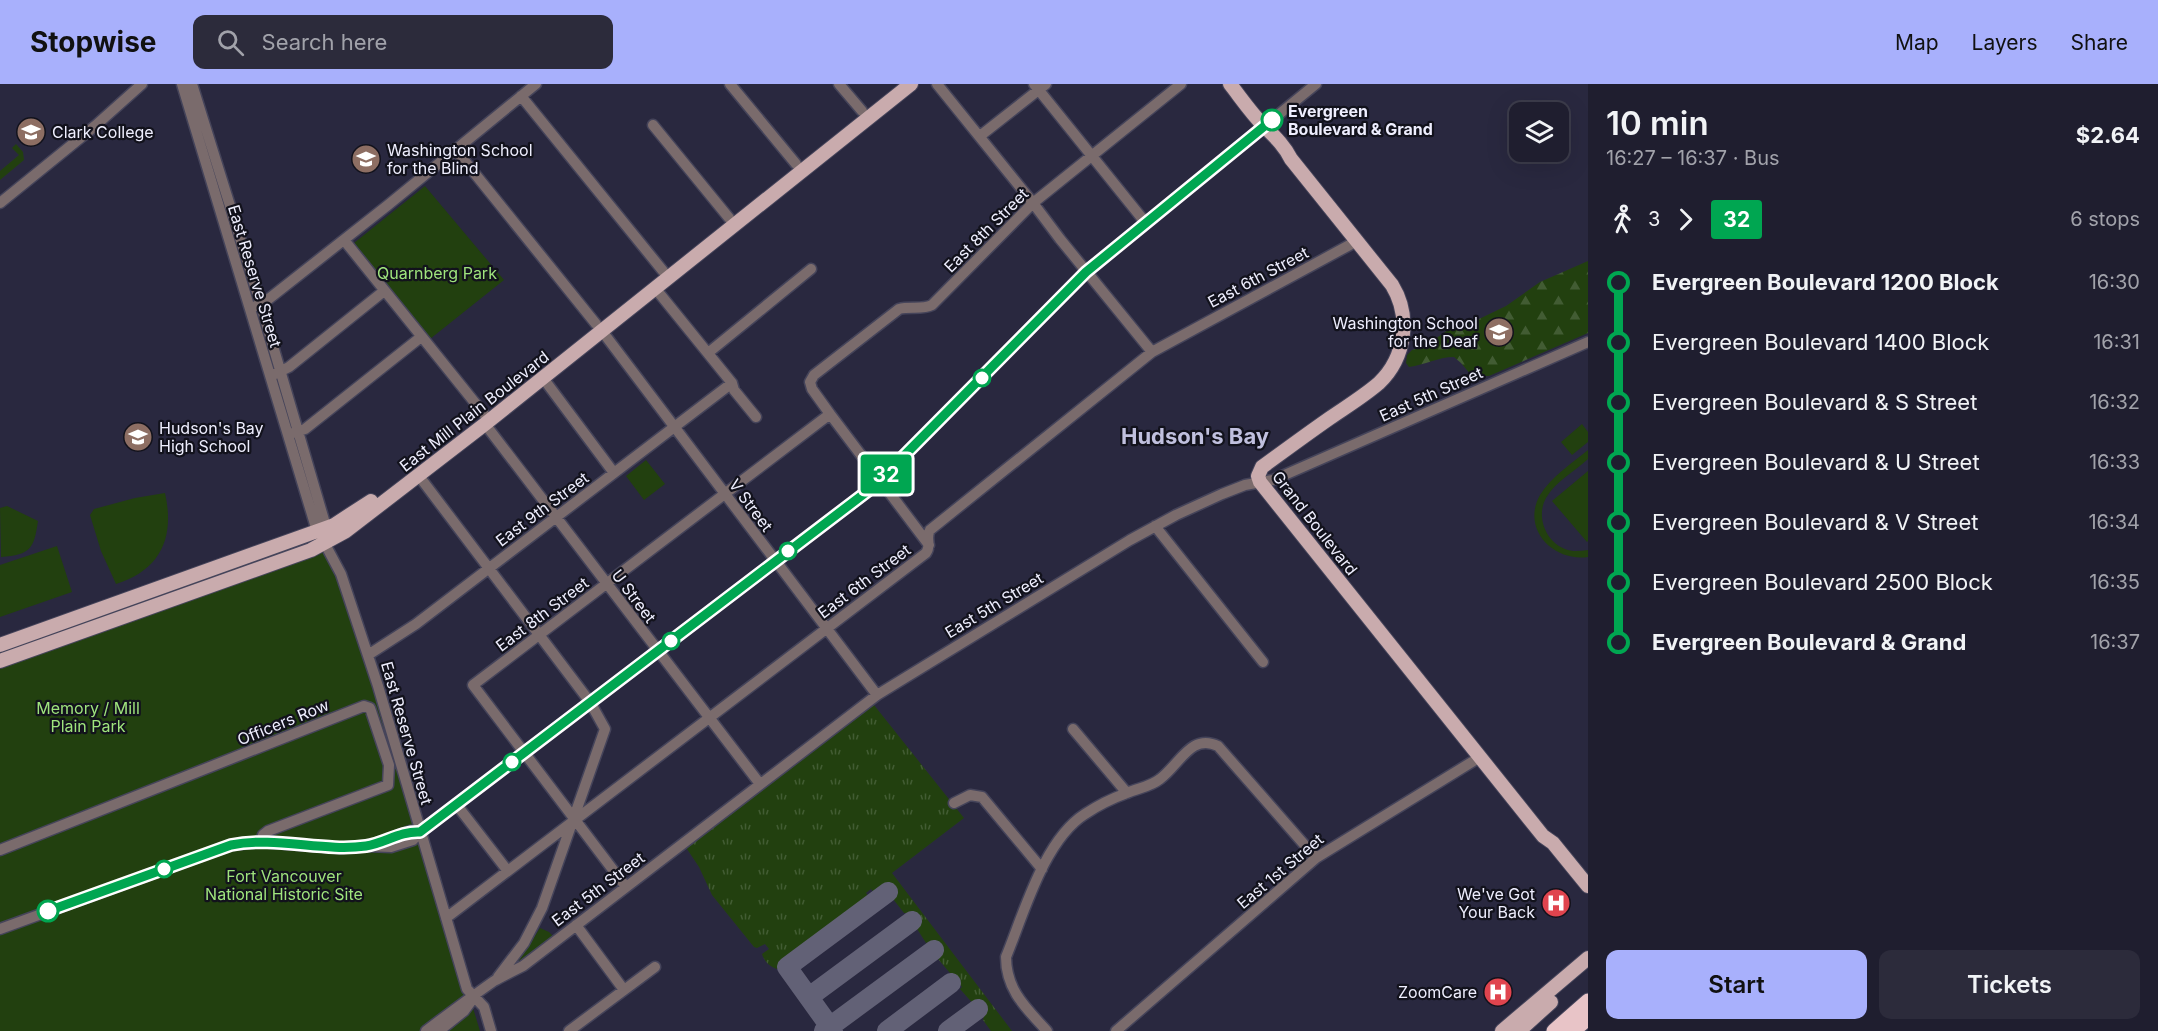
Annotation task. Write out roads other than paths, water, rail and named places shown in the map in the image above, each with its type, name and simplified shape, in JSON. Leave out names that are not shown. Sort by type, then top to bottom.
[{"type":"highway","points":[[1554,1031],[1588,1001]]},
{"type":"highway","points":[[1573,1031],[1588,1018]]},
{"type":"main road","name":"East Mill Plain Boulevard","points":[[0,645],[321,530],[356,512],[543,378],[663,271],[896,84]]},
{"type":"main road","name":"East Mill Plain Boulevard","points":[[0,661],[326,544],[419,476],[485,419],[599,327],[655,288],[911,84]]},
{"type":"main road","name":"Grand Boulevard","points":[[1230,84],[1287,150],[1291,159],[1392,285],[1400,301],[1404,327],[1399,352],[1386,375],[1371,389],[1262,467],[1258,476],[1260,482],[1544,836],[1554,843],[1588,886]]},
{"type":"main road","name":"Grand Boulevard","points":[[1544,836],[1547,848],[1588,897]]},
{"type":"main road","points":[[1502,1031],[1588,958]]},
{"type":"main road","points":[[1520,1031],[1588,970]]},
{"type":"street","points":[[0,202],[95,126],[142,84]]},
{"type":"street","name":"East Reserve Street","points":[[182,84],[255,306]]},
{"type":"street","name":"East Reserve Street","points":[[192,84],[321,530],[341,574],[368,655],[467,989],[484,1007],[491,1031]]},
{"type":"street","points":[[255,306],[344,240],[536,84]]},
{"type":"street","points":[[730,84],[796,164]]},
{"type":"street","points":[[839,84],[862,111]]},
{"type":"street","points":[[938,84],[1152,352]]},
{"type":"street","name":"East 8th Street","points":[[524,753],[473,685],[830,414],[812,389],[810,382],[814,375],[898,309],[909,306],[925,308],[932,305],[1033,203],[1181,84]]},
{"type":"street","points":[[1,925],[231,845],[261,843],[339,848],[392,847],[413,840],[456,804],[861,496],[1086,272],[1317,84]]},
{"type":"street","points":[[980,136],[1040,86],[1145,222]]},
{"type":"street","points":[[521,96],[663,271]]},
{"type":"street","points":[[652,124],[729,218]]},
{"type":"street","name":"V Street","points":[[455,149],[599,327],[878,695]]},
{"type":"street","name":"U Street","points":[[344,240],[485,419],[556,517],[760,784]]},
{"type":"street","name":"East 6th Street","points":[[446,918],[926,553],[929,545],[927,536],[930,530],[1152,352],[1357,242]]},
{"type":"street","points":[[708,353],[811,269]]},
{"type":"street","points":[[655,288],[732,383],[734,390],[756,417]]},
{"type":"street","points":[[275,374],[384,291]]},
{"type":"street","points":[[292,433],[305,429],[421,337]]},
{"type":"street","name":"East 5th Street","points":[[426,1031],[494,981],[523,966],[878,695],[1096,560],[1155,526],[1222,494],[1245,485],[1273,480],[1588,342]]},
{"type":"street","points":[[543,378],[614,473]]},
{"type":"street","name":"East 9th Street","points":[[368,655],[416,624],[732,383]]},
{"type":"street","points":[[830,414],[929,545]]},
{"type":"street","points":[[419,476],[590,702],[605,730],[542,908],[524,943],[494,981]]},
{"type":"street","points":[[1155,526],[1263,662]]},
{"type":"street","name":"Officers Row","points":[[0,850],[363,706],[370,708],[389,765],[388,785],[268,831],[263,835],[261,843]]},
{"type":"street","points":[[1072,729],[1127,793]]},
{"type":"street","points":[[1047,1031],[1020,1000],[1006,972],[1006,957],[1042,869],[1055,844],[1071,824],[1086,813],[1127,793],[1147,787],[1160,779],[1196,745],[1208,741],[1218,747],[1316,858]]},
{"type":"street","points":[[524,753],[626,887]]},
{"type":"street","name":"East 1st Street","points":[[1116,1031],[1316,858],[1480,757]]},
{"type":"street","points":[[954,803],[970,795],[982,797],[1042,869]]},
{"type":"street","points":[[456,804],[507,870]]},
{"type":"street","points":[[576,925],[624,990]]},
{"type":"street","points":[[569,1031],[655,967]]},
{"type":"street","name":"East 5th Street","points":[[439,1031],[464,1011],[474,997]]},
{"type":"place","name":"Evergreen Boulevard & Grand","points":[[1272,120]]},
{"type":"place","name":"Clark College","points":[[31,132]]},
{"type":"place","name":"Washington School for the Blind","points":[[366,159]]},
{"type":"place","name":"Washington School for the Deaf","points":[[1499,332]]},
{"type":"place","name":"Hudson's Bay High School","points":[[138,437]]},
{"type":"place","name":"We've Got Your Back","points":[[1556,903]]},
{"type":"place","name":"ZoomCare","points":[[1498,992]]},
{"type":"district","name":"Hudson's Bay","points":[[1195,436]]},
{"type":"park label","name":"Quarnberg Park","points":[[437,273]]},
{"type":"park label","name":"Memory / Mill Plain Park","points":[[88,717]]},
{"type":"park label","name":"Fort Vancouver National Historic Site","points":[[284,885]]}]
